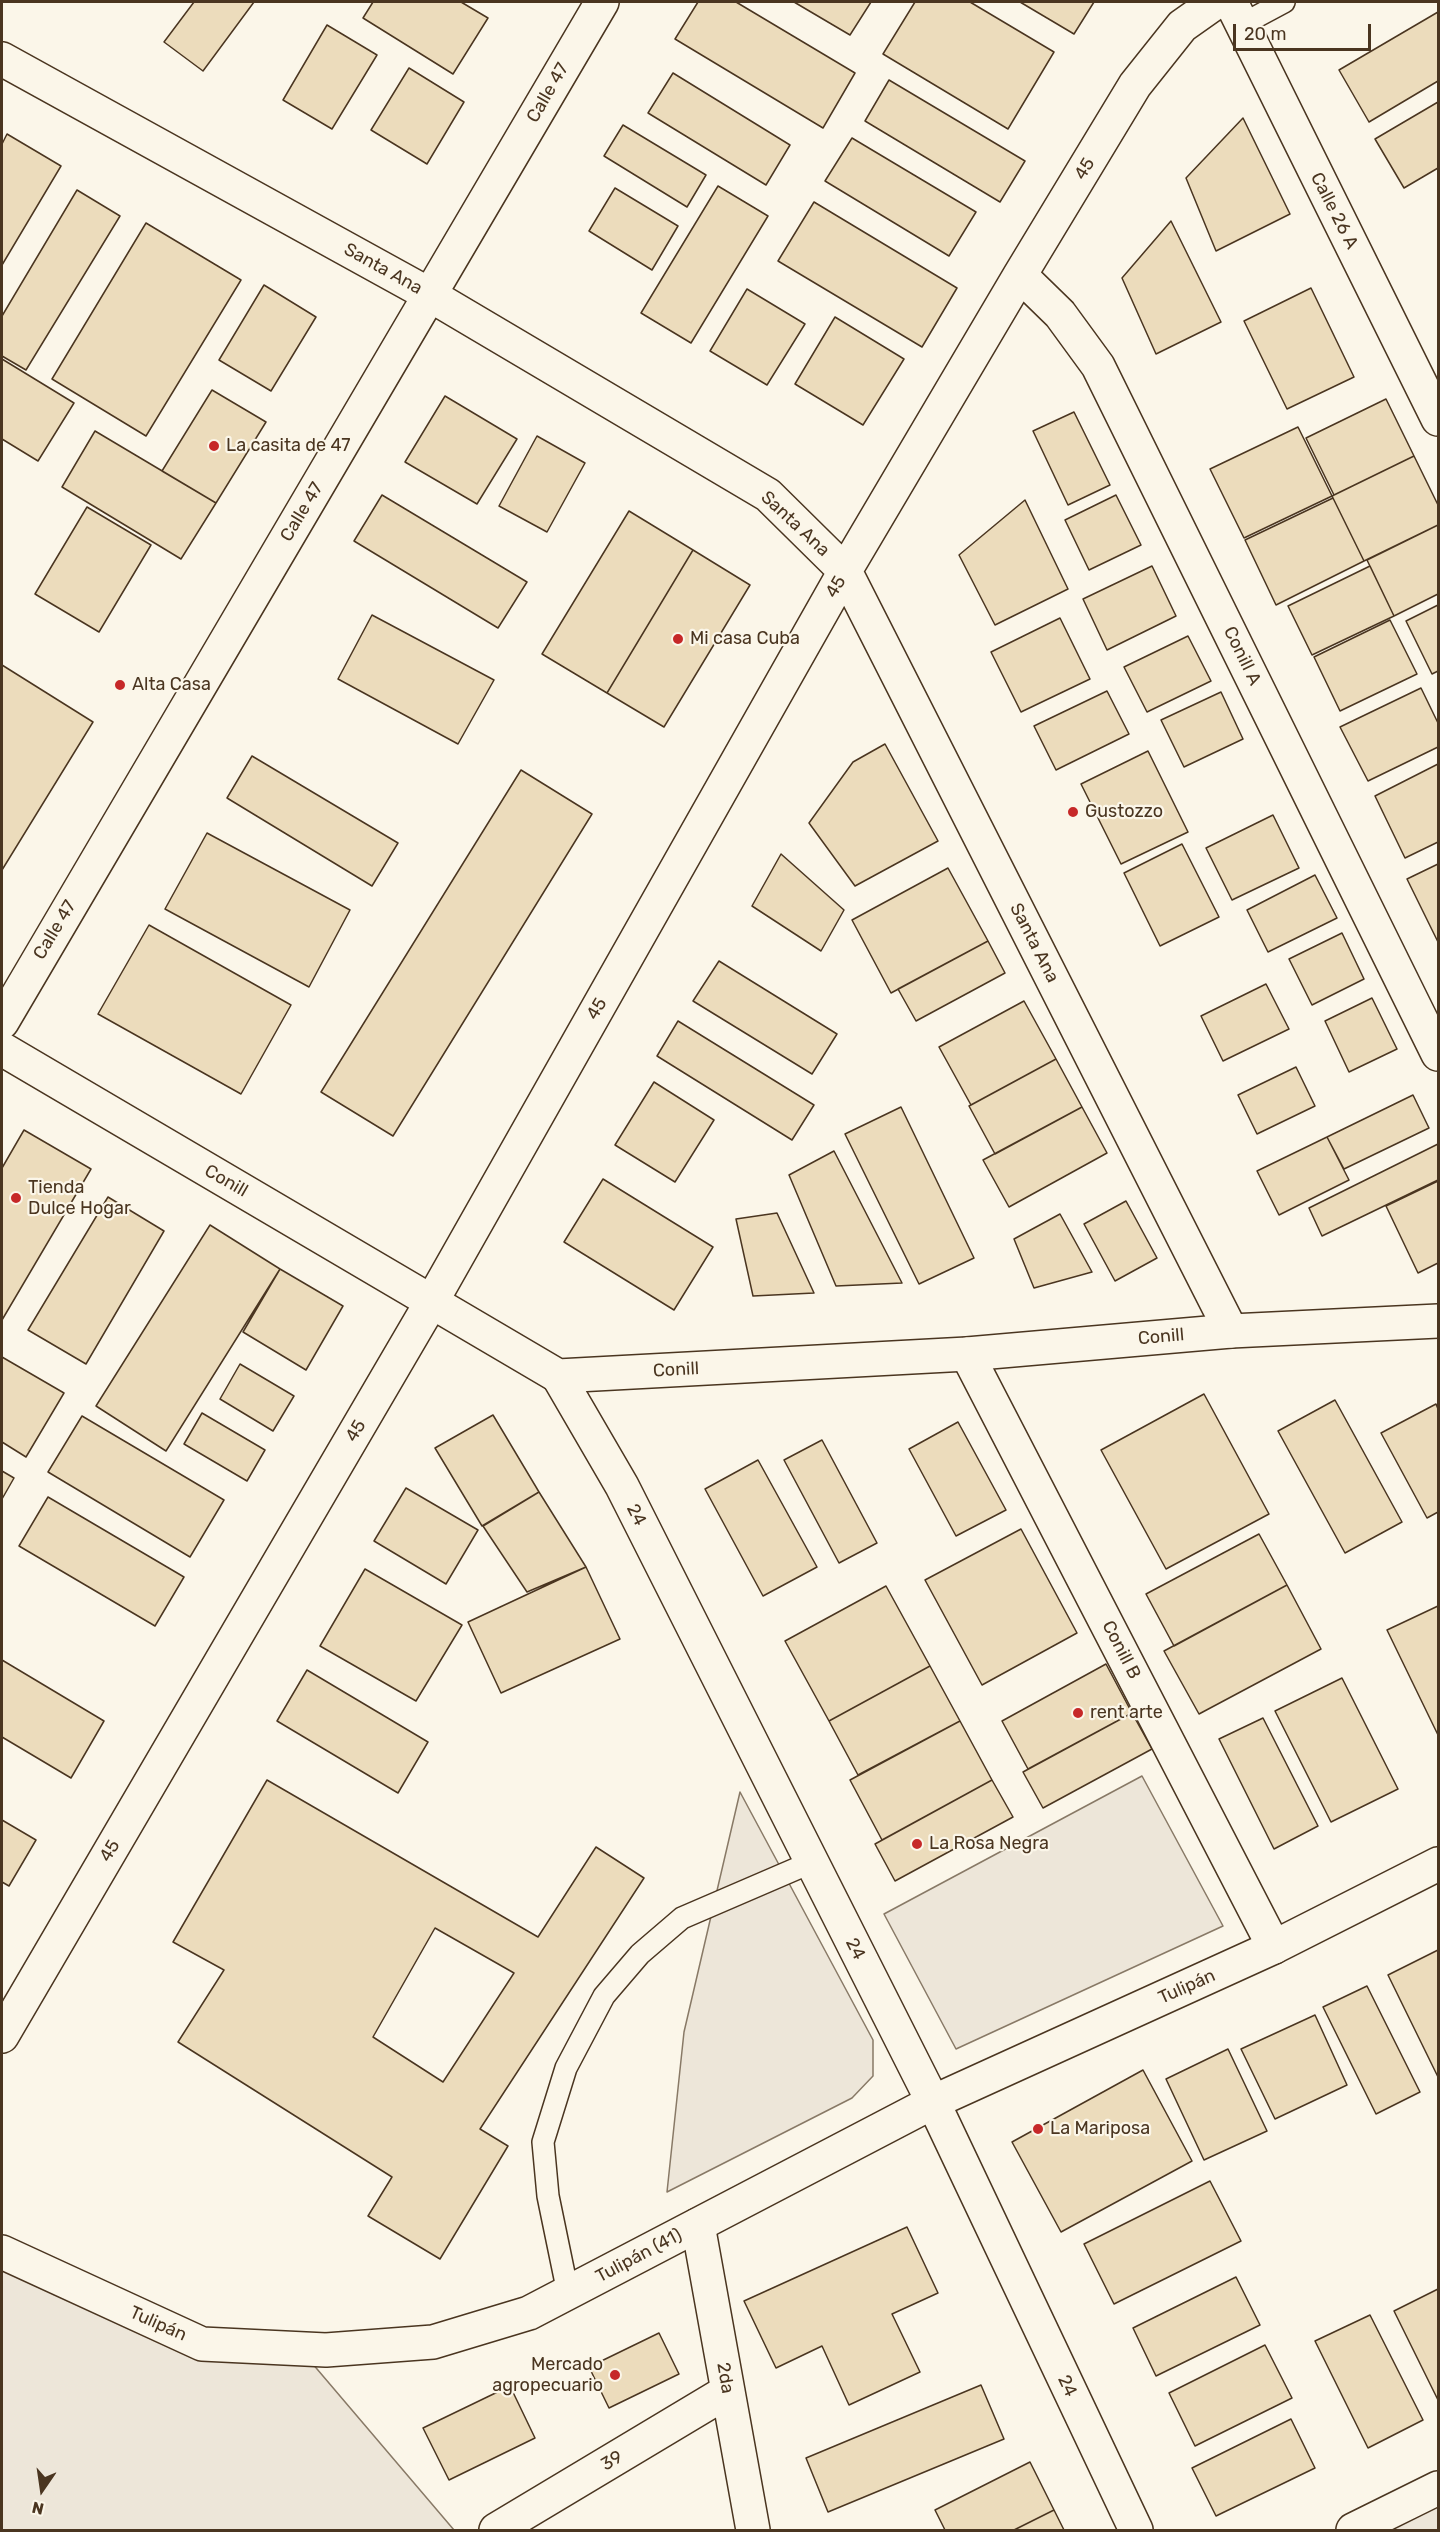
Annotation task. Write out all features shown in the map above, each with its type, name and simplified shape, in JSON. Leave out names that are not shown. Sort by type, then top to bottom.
[{"type":"street","name":"Calle 47","points":[[2,1022],[602,2]]},
{"type":"street","name":"45","points":[[2,2036],[432,1301],[845,571],[1020,275],[1135,85],[1182,26],[1216,2]]},
{"type":"street","name":"Calle 26 A","points":[[1236,13],[1438,419]]},
{"type":"street","name":"Santa Ana","points":[[2,59],[430,296],[768,495],[845,571],[1231,1331]]},
{"type":"street","name":"Conill A","points":[[1020,275],[1060,314],[1098,366],[1438,1054]]},
{"type":"street","name":"Conill","points":[[2,1049],[558,1376],[968,1354],[1231,1331],[1438,1321]]},
{"type":"street","name":"Conill B","points":[[968,1354],[1274,1947]]},
{"type":"street","name":"24","points":[[558,1376],[622,1486],[933,2102],[1136,2530]]},
{"type":"street","name":"Tulipán","points":[[933,2102],[1274,1947],[1438,1864]]},
{"type":"street","name":"Tulipán (41)","points":[[326,2350],[433,2342],[529,2313],[933,2102]]},
{"type":"street","name":"2da","points":[[698,2225],[753,2530]]},
{"type":"street","name":"Tulipán","points":[[2,2252],[202,2344],[326,2350]]},
{"type":"street","name":"39","points":[[496,2530],[728,2391]]},
{"type":"street","points":[[1353,2530],[1438,2488]]},
{"type":"lane","points":[[1236,13],[1284,2]]},
{"type":"lane","points":[[568,2293],[548,2196],[543,2142],[566,2068],[604,1996],[640,1954],[682,1918],[812,1862]]},
{"type":"shaded area","points":[[1142,1776],[1223,1926],[956,2049],[884,1914]]},
{"type":"shaded area","points":[[740,1792],[873,2040],[873,2076],[852,2098],[667,2192],[684,2032]]},
{"type":"shaded area","points":[[2,2252],[202,2344],[300,2349],[454,2530],[2,2530]]},
{"type":"shaded area","points":[[1438,2488],[1438,2530],[1361,2530]]},
{"type":"building","points":[[194,2],[254,2],[203,71],[164,42]]},
{"type":"building","points":[[373,2],[461,2],[488,18],[453,74],[363,18]]},
{"type":"building","points":[[698,2],[736,2],[855,73],[823,128],[675,39]]},
{"type":"building","points":[[794,2],[871,2],[850,35]]},
{"type":"building","points":[[915,2],[970,2],[1054,52],[1008,129],[883,54]]},
{"type":"building","points":[[1020,2],[1094,2],[1074,34]]},
{"type":"building","points":[[1438,12],[1438,81],[1369,122],[1339,70]]},
{"type":"building","points":[[327,25],[377,55],[332,129],[283,100]]},
{"type":"building","points":[[409,68],[464,102],[427,164],[371,130]]},
{"type":"building","points":[[673,73],[790,145],[766,185],[648,113]]},
{"type":"building","points":[[889,80],[1025,161],[1000,202],[865,121]]},
{"type":"building","points":[[1438,102],[1438,168],[1404,188],[1375,139]]},
{"type":"building","points":[[1243,118],[1290,214],[1216,251],[1186,178]]},
{"type":"building","points":[[623,125],[706,175],[687,207],[604,156]]},
{"type":"building","points":[[7,134],[61,166],[2,265],[2,144]]},
{"type":"building","points":[[852,138],[976,212],[949,256],[825,181]]},
{"type":"building","points":[[718,186],[768,216],[691,343],[641,313]]},
{"type":"building","points":[[615,188],[678,226],[652,270],[589,231]]},
{"type":"building","points":[[77,190],[120,216],[26,370],[2,356],[2,316]]},
{"type":"building","points":[[814,202],[957,288],[922,347],[778,261]]},
{"type":"building","points":[[1171,221],[1221,322],[1156,354],[1122,278]]},
{"type":"building","points":[[146,223],[241,280],[146,436],[52,379]]},
{"type":"building","points":[[264,285],[316,317],[271,391],[219,360]]},
{"type":"building","points":[[1311,288],[1354,377],[1287,409],[1244,321]]},
{"type":"building","points":[[747,289],[805,324],[767,385],[710,351]]},
{"type":"building","points":[[835,317],[904,359],[863,425],[795,384]]},
{"type":"building","points":[[2,359],[74,403],[38,461],[2,439]]},
{"type":"building","name":"La casita de 47","points":[[212,390],[266,422],[216,503],[162,471]]},
{"type":"building","points":[[445,396],[517,439],[477,504],[405,462]]},
{"type":"building","points":[[1386,399],[1414,456],[1334,495],[1306,438]]},
{"type":"building","points":[[1074,412],[1110,485],[1068,505],[1033,431]]},
{"type":"building","points":[[1298,427],[1332,496],[1244,538],[1210,469]]},
{"type":"building","points":[[95,431],[216,503],[181,559],[62,487]]},
{"type":"building","points":[[537,436],[585,463],[547,532],[499,506]]},
{"type":"building","points":[[1414,456],[1438,505],[1438,525],[1364,561],[1332,496]]},
{"type":"building","points":[[382,495],[527,582],[498,628],[354,541]]},
{"type":"building","points":[[1116,495],[1141,545],[1089,570],[1065,520]]},
{"type":"building","points":[[1333,498],[1364,561],[1276,605],[1245,540]]},
{"type":"building","points":[[1025,500],[1068,589],[995,625],[959,555]]},
{"type":"building","points":[[87,507],[151,545],[99,632],[35,594]]},
{"type":"building","points":[[629,511],[693,550],[607,693],[542,654]]},
{"type":"building","points":[[1438,525],[1438,594],[1394,616],[1367,560]]},
{"type":"building","points":[[693,550],[750,585],[664,727],[607,693]]},
{"type":"building","points":[[1152,566],[1176,616],[1107,650],[1083,599]]},
{"type":"building","points":[[1370,566],[1394,616],[1312,655],[1288,606]]},
{"type":"building","points":[[1438,605],[1438,671],[1432,674],[1406,621]]},
{"type":"building","points":[[372,615],[494,680],[458,744],[338,679]]},
{"type":"building","points":[[1060,618],[1090,679],[1021,712],[991,652]]},
{"type":"building","points":[[1390,620],[1417,674],[1340,711],[1314,657]]},
{"type":"building","points":[[1188,636],[1211,681],[1147,712],[1124,667]]},
{"type":"building","points":[[2,665],[93,722],[2,870]]},
{"type":"building","points":[[1421,688],[1438,723],[1438,747],[1368,781],[1340,727]]},
{"type":"building","points":[[1107,691],[1129,734],[1056,770],[1034,726]]},
{"type":"building","points":[[1221,692],[1243,739],[1184,767],[1161,720]]},
{"type":"building","points":[[885,744],[938,841],[855,886],[809,823],[853,762]]},
{"type":"building","points":[[1148,751],[1188,832],[1121,864],[1081,784]]},
{"type":"building","points":[[252,756],[398,843],[372,886],[227,798]]},
{"type":"building","points":[[1438,764],[1438,842],[1405,858],[1375,796]]},
{"type":"building","points":[[521,770],[592,814],[393,1136],[321,1092]]},
{"type":"building","points":[[1273,815],[1299,868],[1232,900],[1206,848]]},
{"type":"building","points":[[207,833],[350,910],[309,987],[165,909]]},
{"type":"building","points":[[1182,844],[1219,917],[1160,946],[1124,873]]},
{"type":"building","points":[[781,854],[844,910],[821,951],[752,906]]},
{"type":"building","points":[[1438,864],[1438,942],[1407,879]]},
{"type":"building","points":[[948,868],[988,941],[891,993],[852,920]]},
{"type":"building","points":[[1315,875],[1337,918],[1268,952],[1247,910]]},
{"type":"building","points":[[149,925],[291,1005],[241,1094],[98,1014]]},
{"type":"building","points":[[1342,933],[1364,979],[1312,1005],[1289,959]]},
{"type":"building","points":[[988,941],[1005,973],[916,1021],[898,989]]},
{"type":"building","points":[[719,961],[837,1034],[812,1074],[693,1001]]},
{"type":"building","points":[[1266,984],[1289,1029],[1223,1061],[1201,1016]]},
{"type":"building","points":[[1372,998],[1397,1049],[1349,1072],[1325,1021]]},
{"type":"building","points":[[1024,1001],[1056,1059],[971,1105],[939,1047]]},
{"type":"building","points":[[678,1021],[814,1105],[792,1140],[657,1056]]},
{"type":"building","points":[[1056,1059],[1082,1107],[995,1154],[969,1106]]},
{"type":"building","points":[[1296,1067],[1315,1106],[1257,1134],[1238,1095]]},
{"type":"building","points":[[654,1082],[714,1120],[675,1182],[615,1145]]},
{"type":"building","points":[[1413,1095],[1429,1128],[1344,1169],[1327,1137]]},
{"type":"building","points":[[901,1107],[974,1258],[919,1284],[845,1134]]},
{"type":"building","points":[[1082,1107],[1107,1153],[1009,1207],[983,1160]]},
{"type":"building","points":[[24,1130],[91,1169],[2,1320],[2,1168]]},
{"type":"building","points":[[1327,1137],[1349,1180],[1279,1215],[1257,1171]]},
{"type":"building","points":[[1438,1144],[1438,1180],[1322,1236],[1309,1208]]},
{"type":"building","points":[[834,1151],[902,1283],[836,1286],[789,1175]]},
{"type":"building","points":[[603,1179],[713,1247],[674,1310],[564,1242]]},
{"type":"building","points":[[1438,1181],[1438,1263],[1418,1273],[1386,1206]]},
{"type":"building","points":[[108,1197],[164,1231],[86,1364],[28,1330]]},
{"type":"building","points":[[1126,1201],[1157,1258],[1115,1281],[1084,1224]]},
{"type":"building","points":[[777,1213],[814,1293],[753,1296],[736,1219]]},
{"type":"building","points":[[1060,1214],[1092,1272],[1034,1288],[1014,1239]]},
{"type":"building","points":[[210,1225],[280,1269],[166,1451],[96,1406]]},
{"type":"building","points":[[280,1269],[343,1306],[306,1370],[243,1332]]},
{"type":"building","points":[[2,1357],[64,1393],[26,1457],[2,1442]]},
{"type":"building","points":[[240,1364],[294,1396],[273,1431],[220,1399]]},
{"type":"building","points":[[1204,1394],[1269,1514],[1166,1569],[1101,1450]]},
{"type":"building","points":[[1335,1400],[1402,1522],[1345,1553],[1278,1431]]},
{"type":"building","points":[[1436,1404],[1438,1409],[1438,1512],[1427,1518],[1381,1433]]},
{"type":"building","points":[[202,1413],[265,1450],[247,1481],[184,1444]]},
{"type":"building","points":[[493,1415],[539,1492],[482,1526],[435,1448]]},
{"type":"building","points":[[82,1416],[224,1500],[190,1557],[48,1472]]},
{"type":"building","points":[[958,1422],[1006,1510],[956,1536],[909,1449]]},
{"type":"building","points":[[822,1440],[877,1543],[839,1563],[784,1460]]},
{"type":"building","points":[[758,1460],[817,1567],[763,1596],[705,1489]]},
{"type":"building","points":[[2,1471],[14,1478],[2,1499]]},
{"type":"building","points":[[406,1488],[478,1530],[446,1584],[374,1541]]},
{"type":"building","points":[[539,1492],[586,1567],[527,1592],[483,1526]]},
{"type":"building","points":[[48,1497],[184,1577],[155,1626],[19,1546]]},
{"type":"building","points":[[1021,1529],[1077,1633],[982,1685],[925,1580]]},
{"type":"building","points":[[1259,1534],[1287,1585],[1174,1646],[1146,1594]]},
{"type":"building","points":[[586,1567],[620,1639],[501,1693],[468,1622]]},
{"type":"building","points":[[365,1569],[462,1625],[416,1701],[320,1646]]},
{"type":"building","points":[[1287,1585],[1321,1649],[1199,1714],[1164,1651]]},
{"type":"building","points":[[886,1586],[930,1666],[829,1721],[785,1641]]},
{"type":"building","points":[[1438,1606],[1438,1735],[1387,1630]]},
{"type":"building","points":[[2,1660],[104,1721],[71,1778],[2,1737]]},
{"type":"building","points":[[1106,1664],[1132,1713],[1028,1769],[1002,1721]]},
{"type":"building","points":[[930,1666],[960,1721],[858,1775],[829,1721]]},
{"type":"building","points":[[307,1670],[428,1742],[398,1793],[277,1721]]},
{"type":"building","points":[[1342,1678],[1398,1789],[1331,1822],[1275,1711]]},
{"type":"building","points":[[1132,1713],[1152,1749],[1043,1808],[1023,1772]]},
{"type":"building","points":[[1263,1718],[1318,1826],[1274,1849],[1219,1739]]},
{"type":"building","points":[[960,1721],[992,1780],[882,1840],[850,1780]]},
{"type":"building","points":[[267,1780],[538,1937],[596,1847],[644,1878],[480,2129],[508,2146],[440,2259],[368,2216],[392,2177],[178,2042],[224,1970],[173,1942]],"holes":[[[435,1928],[514,1973],[443,2082],[373,2037]]]},
{"type":"building","points":[[992,1780],[1013,1817],[895,1881],[875,1844]]},
{"type":"building","points":[[2,1820],[36,1840],[9,1886],[2,1882]]},
{"type":"building","points":[[1438,1950],[1438,2077],[1388,1975]]},
{"type":"building","points":[[1367,1986],[1420,2092],[1376,2114],[1323,2007]]},
{"type":"building","points":[[1315,2015],[1347,2085],[1275,2119],[1241,2049]]},
{"type":"building","points":[[1228,2049],[1267,2131],[1204,2160],[1166,2079]]},
{"type":"building","points":[[1143,2070],[1192,2161],[1061,2232],[1012,2142]]},
{"type":"building","points":[[1210,2181],[1241,2241],[1114,2304],[1084,2244]]},
{"type":"building","points":[[907,2227],[938,2293],[892,2314],[920,2372],[849,2405],[822,2346],[776,2368],[744,2301]]},
{"type":"building","points":[[1236,2277],[1260,2325],[1156,2376],[1133,2328]]},
{"type":"building","points":[[1438,2289],[1438,2400],[1394,2311]]},
{"type":"building","points":[[1370,2315],[1423,2420],[1368,2448],[1315,2341]]},
{"type":"building","points":[[659,2333],[679,2374],[609,2408],[589,2367]]},
{"type":"building","points":[[1265,2345],[1292,2398],[1195,2446],[1169,2393]]},
{"type":"building","points":[[981,2385],[1004,2439],[828,2512],[806,2458]]},
{"type":"building","points":[[510,2386],[535,2438],[449,2480],[423,2428]]},
{"type":"building","points":[[1291,2419],[1315,2468],[1216,2516],[1192,2468]]},
{"type":"building","points":[[1030,2462],[1054,2510],[1014,2530],[945,2530],[935,2510]]},
{"type":"building","points":[[1054,2510],[1064,2530],[1014,2530]]},
{"type":"place","name":"La casita de 47","points":[[214,446]]},
{"type":"place","name":"Mi casa Cuba","points":[[678,639]]},
{"type":"place","name":"Alta Casa","points":[[120,685]]},
{"type":"place","name":"Gustozzo","points":[[1073,812]]},
{"type":"place","name":"Tienda Dulce Hogar","points":[[16,1198]]},
{"type":"place","name":"rent arte","points":[[1078,1713]]},
{"type":"place","name":"La Rosa Negra","points":[[917,1844]]},
{"type":"place","name":"La Mariposa","points":[[1038,2129]]},
{"type":"place","name":"Mercado agropecuario","points":[[615,2375]]}]
